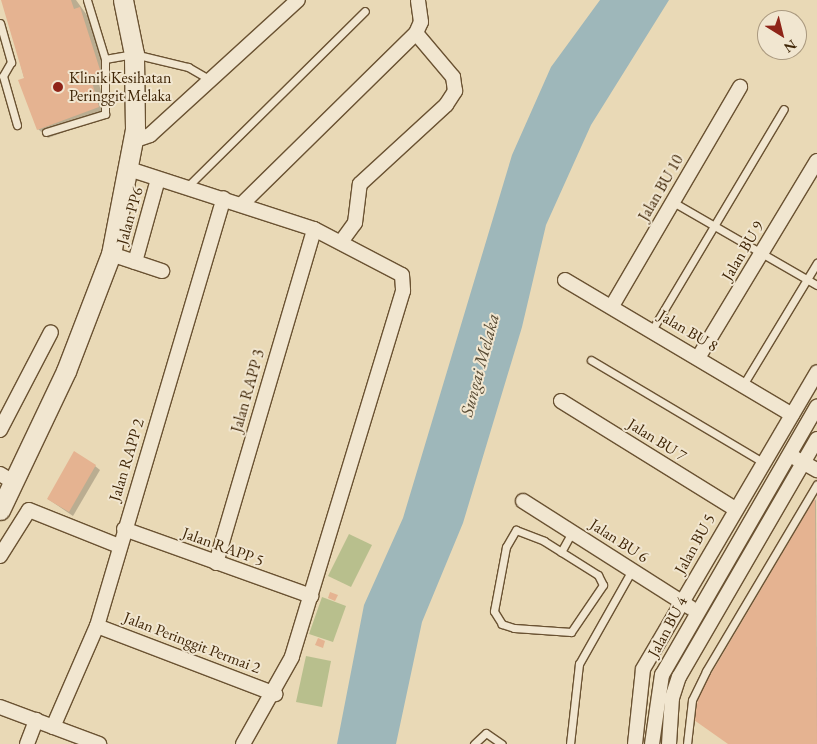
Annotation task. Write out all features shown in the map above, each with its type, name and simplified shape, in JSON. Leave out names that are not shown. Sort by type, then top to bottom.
[{"type":"street","points":[[0,510],[7,478],[66,372],[111,254],[133,142],[134,54],[123,0]]},
{"type":"street","points":[[133,142],[145,140],[213,81],[298,0]]},
{"type":"street","points":[[242,204],[416,33],[421,22],[418,0]]},
{"type":"street","points":[[342,242],[355,223],[360,184],[446,106],[455,91],[453,77],[416,33]]},
{"type":"street","name":"Jalan BU 10","points":[[612,306],[740,87]]},
{"type":"street","name":"Jalan BU 9","points":[[698,358],[817,161]]},
{"type":"street","points":[[129,169],[224,198],[314,229],[397,268],[403,291],[311,596],[276,694],[244,744]]},
{"type":"street","name":"Jalan PP6","points":[[135,262],[158,179]]},
{"type":"street","name":"Jalan RAPP 2","points":[[53,727],[97,626],[124,529],[224,198]]},
{"type":"street","name":"Jalan RAPP 3","points":[[216,563],[314,229]]},
{"type":"street","points":[[111,254],[162,271]]},
{"type":"street","name":"Jalan BU 8","points":[[565,280],[612,306],[792,415]]},
{"type":"street","points":[[0,430],[51,332]]},
{"type":"street","name":"Jalan BU 5","points":[[635,744],[643,669],[817,372]]},
{"type":"street","name":"Jalan BU 7","points":[[561,401],[735,509]]},
{"type":"street","name":"Jalan BU 4","points":[[652,744],[662,675],[696,611],[817,407]]},
{"type":"street","name":"Jalan BU 4","points":[[669,744],[672,698],[679,678],[817,439]]},
{"type":"street","points":[[788,454],[817,470]]},
{"type":"street","name":"Jalan BU 6","points":[[523,501],[696,611]]},
{"type":"street","points":[[0,556],[29,510],[119,546]]},
{"type":"street","name":"Jalan RAPP 5","points":[[124,529],[311,596]]},
{"type":"street","name":"Jalan Peringgit Permai 2","points":[[97,626],[276,694]]},
{"type":"street","points":[[0,707],[99,744]]},
{"type":"street","points":[[27,744],[36,720]]},
{"type":"lane","points":[[46,132],[105,114],[105,59],[87,0]]},
{"type":"lane","points":[[187,187],[365,11]]},
{"type":"lane","points":[[0,23],[11,62],[3,76],[18,125]]},
{"type":"lane","points":[[105,59],[134,54],[188,67],[213,81]]},
{"type":"lane","points":[[652,330],[784,110]]},
{"type":"lane","points":[[673,202],[817,286]]},
{"type":"lane","points":[[742,385],[817,263]]},
{"type":"lane","points":[[591,360],[763,462]]},
{"type":"lane","points":[[687,744],[692,700],[706,671],[817,484]]},
{"type":"lane","points":[[516,530],[561,552],[598,575],[603,584],[570,632],[502,624],[494,612],[495,594],[506,547],[516,530]]},
{"type":"lane","points":[[561,552],[572,532]]},
{"type":"lane","points":[[570,744],[579,664],[632,570]]},
{"type":"lane","points":[[474,744],[486,733],[502,744]]},
{"type":"green space","points":[[349,534],[372,545],[351,587],[328,576]]},
{"type":"green space","points":[[322,597],[346,606],[333,642],[309,634]]},
{"type":"green space","points":[[306,656],[331,661],[322,707],[296,702]]},
{"type":"water","name":"Sungai Melaka","points":[[600,0],[669,0],[591,125],[546,225],[522,327],[463,523],[422,622],[396,744],[337,744],[364,605],[403,518],[512,155],[551,67]]},
{"type":"building","points":[[1,0],[71,0],[74,9],[80,7],[101,73],[90,75],[99,107],[37,130],[18,80],[24,78]]},
{"type":"building","points":[[74,451],[96,465],[69,512],[47,499]]},
{"type":"building","points":[[815,498],[817,744],[728,744],[694,720],[699,694]]},
{"type":"building","points":[[330,592],[338,595],[335,601],[328,598]]},
{"type":"building","points":[[318,638],[325,641],[323,648],[315,645]]},
{"type":"place","name":"Klinik Kesihatan Peringgit Melaka","points":[[58,87]]}]
